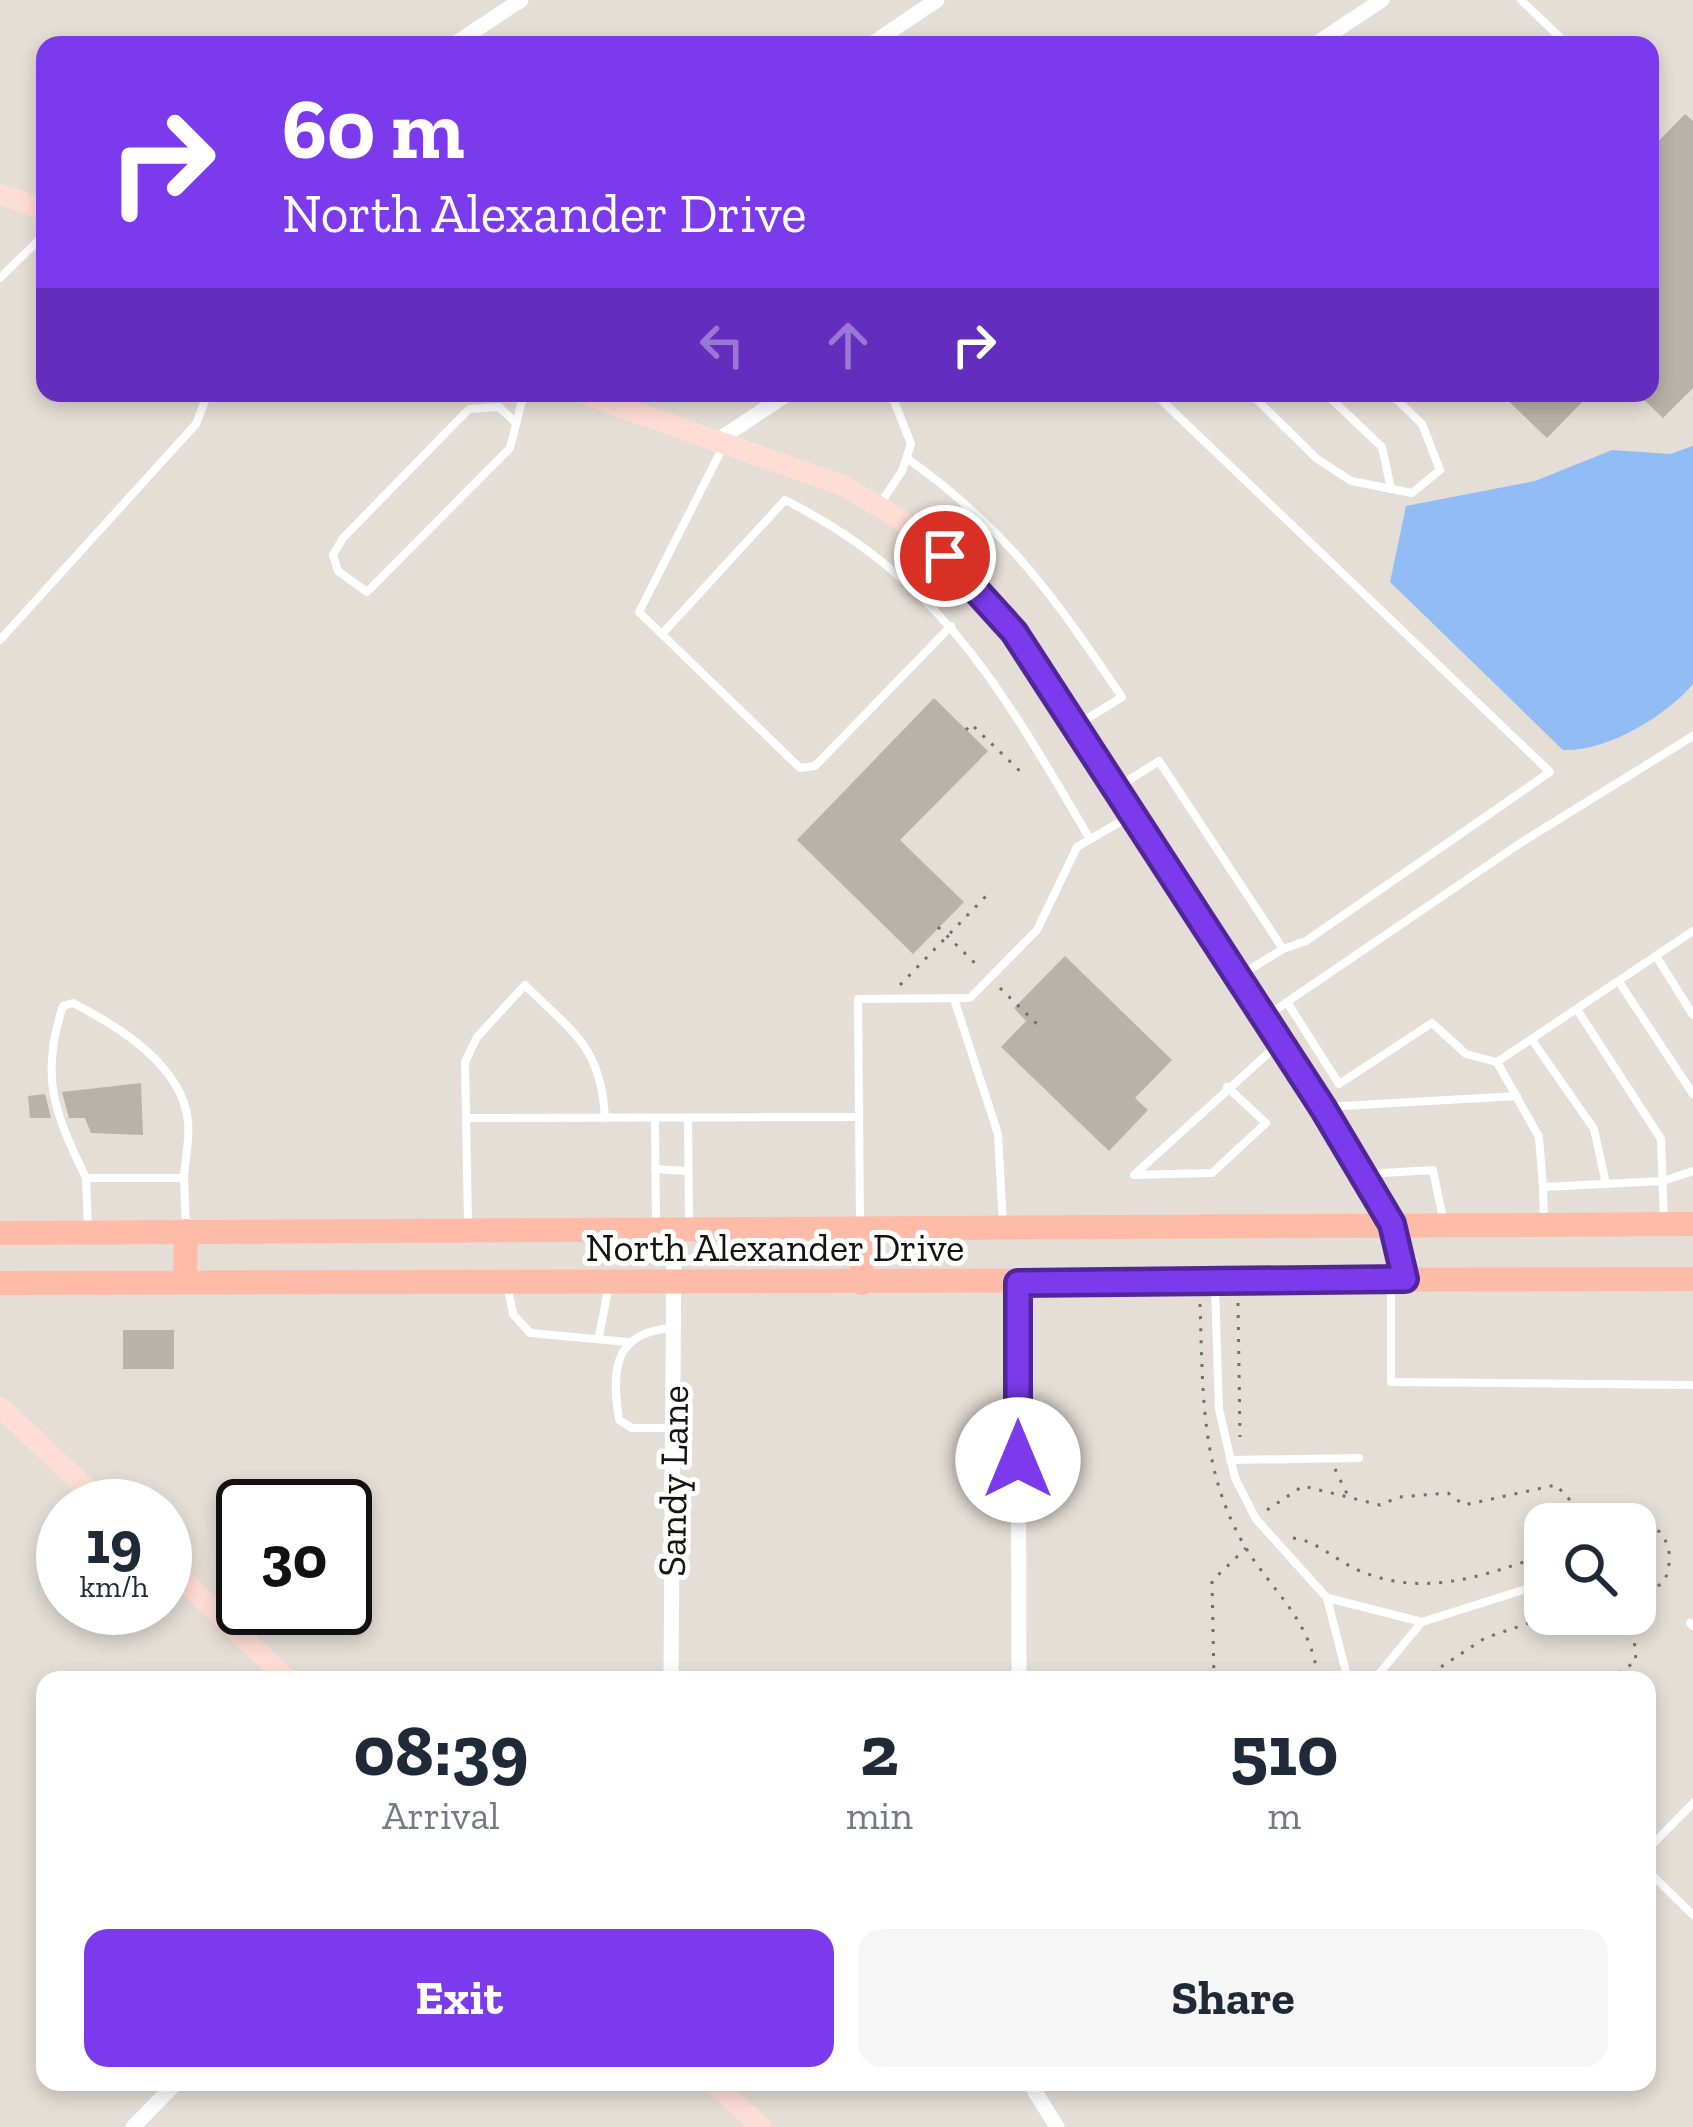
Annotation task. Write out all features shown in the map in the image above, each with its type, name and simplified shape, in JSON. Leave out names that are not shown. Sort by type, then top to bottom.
[{"type":"main road","name":"North Alexander Drive","points":[[0,1233],[1693,1224]]},
{"type":"main road","points":[[185,1280],[186,1231]]},
{"type":"main road","points":[[860,1231],[862,1283]]},
{"type":"main road","name":"North Alexander Drive","points":[[0,1283],[1693,1279]]},
{"type":"street","points":[[467,36],[521,0]]},
{"type":"street","points":[[884,36],[938,0]]},
{"type":"street","points":[[1328,36],[1382,0]]},
{"type":"street","points":[[0,194],[36,207]]},
{"type":"street","points":[[606,402],[842,484],[945,556],[987,596],[1364,1174],[1392,1224],[1398,1279]]},
{"type":"street","points":[[722,442],[777,402]]},
{"type":"street","name":"Sandy Lane","points":[[671,1671],[673,1233]]},
{"type":"street","points":[[1018,1283],[1018,1671]]},
{"type":"street","points":[[0,1407],[76,1479]]},
{"type":"street","points":[[192,1590],[278,1671]]},
{"type":"street","points":[[133,2127],[168,2091]]},
{"type":"street","points":[[722,2091],[760,2127]]},
{"type":"street","points":[[1035,2091],[1057,2127]]},
{"type":"lane","points":[[1521,0],[1559,36]]},
{"type":"lane","points":[[0,278],[36,243]]},
{"type":"lane","points":[[0,640],[196,424],[205,402]]},
{"type":"lane","points":[[514,421],[499,407],[478,405],[462,414],[429,455],[343,538],[333,555],[338,572],[367,592],[510,448],[521,402]]},
{"type":"lane","points":[[878,506],[908,459],[911,443],[895,402]]},
{"type":"lane","points":[[1163,402],[1550,772],[1306,941],[1237,976]]},
{"type":"lane","points":[[1259,402],[1316,458],[1351,481],[1412,493],[1440,470],[1422,424],[1399,402]]},
{"type":"lane","points":[[1334,402],[1382,447],[1391,489]]},
{"type":"lane","points":[[722,442],[639,612],[805,769],[815,766],[951,626]]},
{"type":"lane","points":[[908,459],[966,500],[1016,548],[1122,698],[1076,726]]},
{"type":"lane","points":[[662,634],[784,500],[852,535],[918,588],[951,626],[1040,754],[1090,838]]},
{"type":"lane","points":[[918,588],[945,556]]},
{"type":"lane","points":[[1264,1018],[1522,842],[1693,736]]},
{"type":"lane","points":[[1116,788],[1160,761],[1283,949]]},
{"type":"lane","points":[[860,1231],[858,999],[970,998],[1037,930],[1071,855],[1090,838],[1133,814]]},
{"type":"lane","points":[[1497,1062],[1693,931]]},
{"type":"lane","points":[[1656,956],[1693,1015]]},
{"type":"lane","points":[[1618,982],[1693,1094]]},
{"type":"lane","points":[[468,1231],[463,1072],[470,1050],[525,986],[591,1054],[603,1078],[605,1118]]},
{"type":"lane","points":[[954,999],[998,1134],[1003,1229]]},
{"type":"lane","points":[[1286,1002],[1350,1102]]},
{"type":"lane","points":[[88,1232],[86,1178],[56,1116],[52,1091],[50,1043],[62,1006],[73,1003],[107,1020],[174,1081],[188,1121],[186,1231]]},
{"type":"lane","points":[[1578,1011],[1661,1139],[1664,1224]]},
{"type":"lane","points":[[1339,1084],[1432,1022],[1466,1054],[1497,1062],[1539,1137],[1544,1224]]},
{"type":"lane","points":[[1532,1040],[1594,1129],[1606,1184]]},
{"type":"lane","points":[[1227,1088],[1266,1123],[1212,1173],[1134,1175],[1227,1088],[1280,1043]]},
{"type":"lane","points":[[1323,1108],[1350,1102],[1517,1096]]},
{"type":"lane","points":[[466,1118],[858,1117]]},
{"type":"lane","points":[[673,1233],[688,1171],[688,1118]]},
{"type":"lane","points":[[655,1119],[655,1169],[673,1233]]},
{"type":"lane","points":[[655,1169],[688,1171]]},
{"type":"lane","points":[[1364,1174],[1433,1170],[1444,1224]]},
{"type":"lane","points":[[1543,1187],[1663,1181],[1693,1171]]},
{"type":"lane","points":[[86,1178],[184,1178]]},
{"type":"lane","points":[[1226,1278],[1219,1409],[1230,1460],[1256,1519],[1327,1598],[1346,1671]]},
{"type":"lane","points":[[1398,1279],[1391,1382],[1693,1385]]},
{"type":"lane","points":[[506,1282],[513,1314],[530,1333],[628,1342]]},
{"type":"lane","points":[[599,1336],[610,1282]]},
{"type":"lane","points":[[674,1428],[632,1428],[619,1420],[614,1382],[628,1342],[643,1330],[675,1328]]},
{"type":"lane","points":[[1230,1460],[1359,1458]]},
{"type":"lane","points":[[1327,1598],[1422,1622],[1524,1590]]},
{"type":"lane","points":[[1381,1671],[1422,1622]]},
{"type":"lane","points":[[1656,1841],[1693,1803]]},
{"type":"lane","points":[[1656,1879],[1693,1915]]},
{"type":"path","points":[[966,730],[971,724],[1022,773]]},
{"type":"path","points":[[899,987],[988,895]]},
{"type":"path","points":[[938,927],[982,970]]},
{"type":"path","points":[[998,986],[1040,1028]]},
{"type":"path","points":[[1226,1278],[1240,1439],[1246,1460]]},
{"type":"path","points":[[1335,1459],[1335,1472],[1350,1499]]},
{"type":"path","points":[[1267,1510],[1303,1486],[1381,1505],[1399,1497],[1448,1492],[1469,1505],[1556,1485],[1573,1503]]},
{"type":"path","points":[[1261,1498],[1277,1526]]},
{"type":"path","points":[[1656,1527],[1671,1555],[1664,1582],[1656,1587]]},
{"type":"path","points":[[1282,1532],[1309,1539],[1360,1571],[1401,1584],[1445,1585],[1524,1561]]},
{"type":"path","points":[[1214,1671],[1212,1581],[1246,1548]]},
{"type":"path","points":[[1434,1671],[1485,1637],[1524,1624]]},
{"type":"path","points":[[1622,1671],[1636,1661],[1634,1635]]},
{"type":"water","points":[[1693,446],[1693,684],[1651,720],[1616,739],[1563,750],[1390,582],[1406,506],[1535,481],[1612,450],[1670,454]]},
{"type":"building","points":[[1685,114],[1693,121],[1693,388],[1663,418],[1646,402],[1659,402],[1659,141]]},
{"type":"building","points":[[1509,402],[1582,402],[1547,438]]},
{"type":"building","points":[[934,698],[988,751],[900,840],[964,902],[913,954],[797,840]]},
{"type":"building","points":[[1065,956],[1172,1060],[1135,1098],[1148,1110],[1109,1151],[1001,1047],[1026,1021],[1014,1008]]},
{"type":"building","points":[[141,1083],[143,1135],[91,1133],[85,1118],[69,1118],[62,1092]]},
{"type":"building","points":[[45,1094],[51,1118],[30,1118],[28,1096]]},
{"type":"building","points":[[123,1330],[174,1330],[174,1369],[123,1369]]},
{"type":"route","points":[[945,556],[987,596],[1014,632],[1323,1108],[1392,1224],[1405,1279],[1018,1283],[1018,1460]]}]
